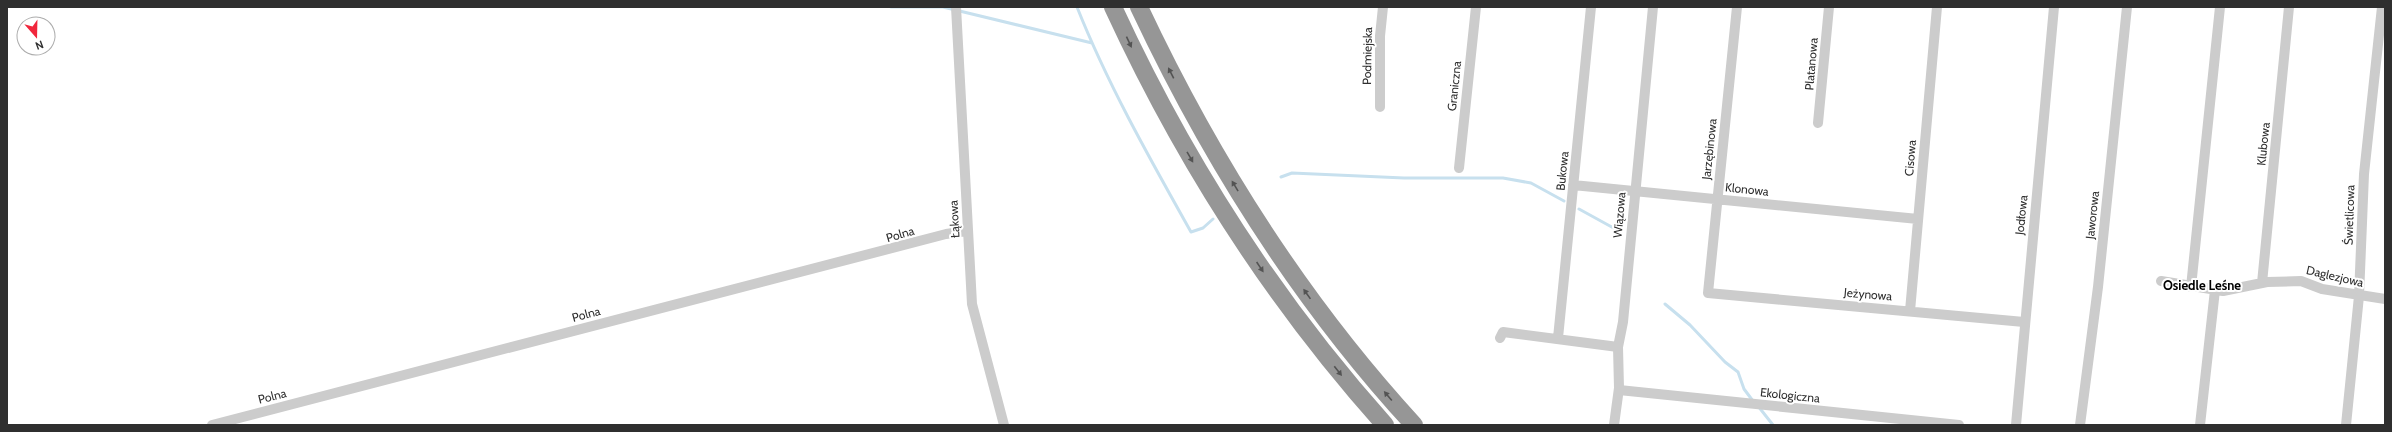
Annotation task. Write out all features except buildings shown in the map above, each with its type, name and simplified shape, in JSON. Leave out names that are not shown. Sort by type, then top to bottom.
[{"type":"highway","points":[[1113,7],[1179,138],[1212,194],[1285,303],[1345,380],[1385,425]]},
{"type":"highway","points":[[1139,7],[1180,92],[1215,153],[1279,255],[1346,347],[1414,425]]},
{"type":"street","name":"Podmiejska","points":[[1380,106],[1380,36],[1383,7]]},
{"type":"street","name":"Graniczna","points":[[1459,168],[1476,7]]},
{"type":"street","name":"Bukowa","points":[[1558,338],[1591,7]]},
{"type":"street","name":"Wiązowa","points":[[1614,425],[1619,390],[1618,347],[1623,322],[1653,7]]},
{"type":"street","name":"Jarzębinowa","points":[[1708,293],[1737,7]]},
{"type":"street","name":"Platanowa","points":[[1818,123],[1829,7]]},
{"type":"street","name":"Cisowa","points":[[1910,310],[1937,7]]},
{"type":"street","name":"Jodłowa","points":[[2016,425],[2024,322],[2054,7]]},
{"type":"street","name":"Jaworowa","points":[[2080,425],[2098,286],[2127,7]]},
{"type":"street","points":[[2191,287],[2220,7]]},
{"type":"street","name":"Klubowa","points":[[2262,283],[2289,7]]},
{"type":"street","name":"Świetlicowa","points":[[2346,425],[2359,296],[2364,174],[2381,46],[2382,7]]},
{"type":"street","name":"Łąkowa","points":[[956,11],[972,304],[1004,425]]},
{"type":"street","name":"Klonowa","points":[[1573,185],[1918,219]]},
{"type":"street","name":"Polna","points":[[212,425],[946,234],[967,231]]},
{"type":"street","name":"Daglezjowa","points":[[2161,281],[2223,291],[2262,283],[2301,281],[2322,289],[2385,299]]},
{"type":"street","points":[[2200,425],[2215,290]]},
{"type":"street","name":"Jeżynowa","points":[[1708,293],[1910,310],[2024,322]]},
{"type":"street","points":[[1500,338],[1503,332],[1618,347]]},
{"type":"street","name":"Ekologiczna","points":[[1619,390],[1959,425]]},
{"type":"waterway","points":[[891,7],[943,7],[1092,43]]},
{"type":"waterway","points":[[1077,7],[1116,93],[1191,232],[1203,228],[1213,219]]},
{"type":"waterway","points":[[1281,177],[1292,173],[1404,178],[1503,178],[1531,183],[1564,201]]},
{"type":"waterway","points":[[1579,209],[1619,231]]},
{"type":"waterway","points":[[1665,304],[1690,325],[1725,362],[1738,372],[1744,389],[1753,401]]},
{"type":"waterway","points":[[1758,406],[1773,425]]},
{"type":"district","name":"Osiedle Leśne","points":[[2202,285]]}]
